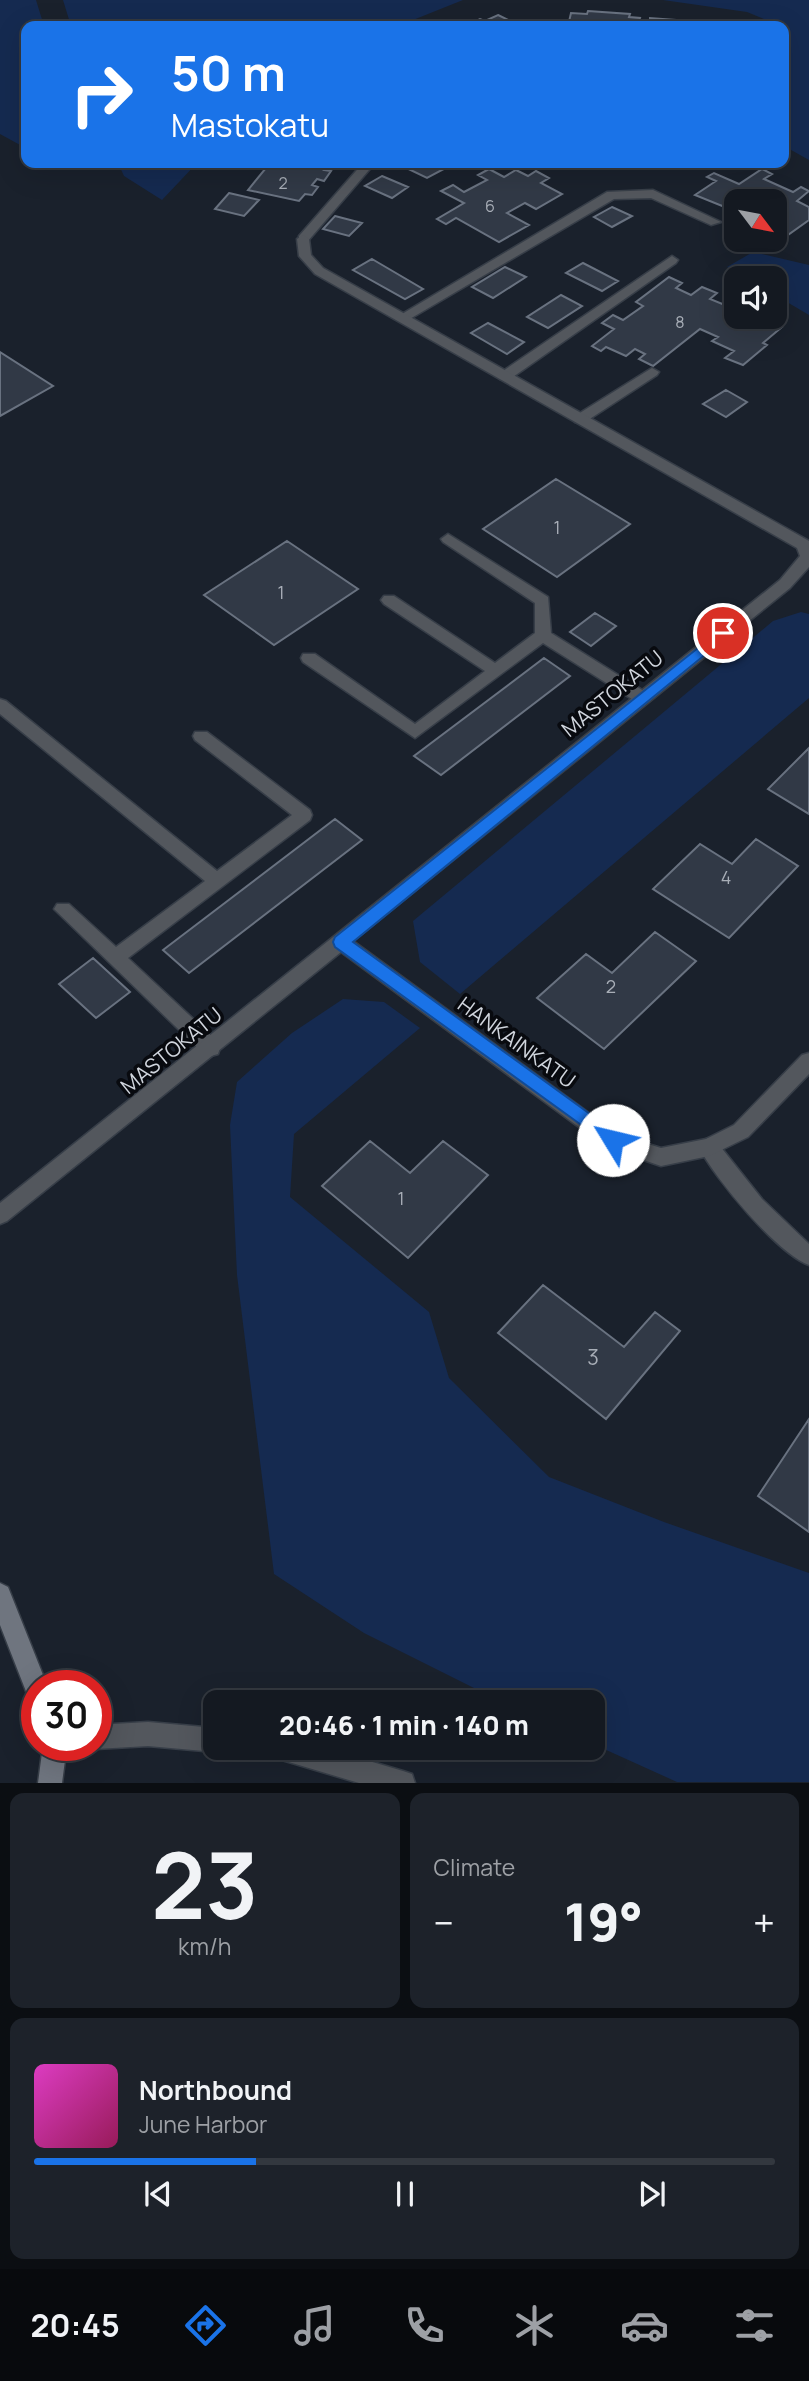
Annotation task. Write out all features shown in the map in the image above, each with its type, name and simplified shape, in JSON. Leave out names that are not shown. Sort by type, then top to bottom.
[{"type":"street","name":"MASTOKATU","points":[[0,1214],[211,1048],[641,697],[785,584],[803,565],[807,556],[804,545],[319,271],[305,256],[303,239],[365,168]]},
{"type":"street","points":[[403,317],[611,195],[653,194],[715,222]]},
{"type":"street","points":[[505,376],[672,260]]},
{"type":"street","points":[[580,419],[652,372]]},
{"type":"street","points":[[448,539],[543,601],[543,635]]},
{"type":"street","points":[[389,600],[496,671]]},
{"type":"street","points":[[543,635],[641,697]]},
{"type":"street","points":[[309,658],[415,732],[543,635]]},
{"type":"street","points":[[0,705],[217,881]]},
{"type":"street","points":[[116,958],[304,815],[201,736]]},
{"type":"street","points":[[63,909],[211,1048]]},
{"type":"street","name":"HANKAINKATU","points":[[341,942],[613,1140],[661,1157],[709,1147],[741,1131],[809,1060]]},
{"type":"street","points":[[709,1147],[759,1212],[777,1231],[809,1256]]},
{"type":"street","points":[[0,1595],[29,1670]]},
{"type":"street","points":[[112,1736],[148,1734],[203,1739]]},
{"type":"street","points":[[323,1760],[403,1783]]},
{"type":"street","points":[[50,1783],[53,1761]]},
{"type":"shaded area","points":[[0,0],[36,0],[42,21],[21,21],[21,145],[0,134]]},
{"type":"shaded area","points":[[63,0],[463,0],[410,21],[69,21]]},
{"type":"shaded area","points":[[663,0],[809,0],[809,160],[789,149],[789,21],[768,21],[747,12]]},
{"type":"shaded area","points":[[120,168],[192,168],[162,200],[124,176]]},
{"type":"shaded area","points":[[753,252],[809,265],[809,315],[787,302],[787,266],[729,266]]},
{"type":"shaded area","points":[[801,612],[809,614],[809,698],[460,994],[420,962],[413,921],[773,621]]},
{"type":"shaded area","points":[[343,999],[384,1002],[420,1028],[294,1134],[290,1197],[429,1312],[449,1378],[549,1477],[664,1522],[809,1573],[809,1782],[677,1782],[605,1749],[605,1690],[478,1690],[364,1633],[274,1574],[237,1275],[230,1125],[237,1082],[292,1033]]},
{"type":"building","points":[[588,11],[630,14],[629,17],[640,18],[639,21],[569,21],[571,13],[587,14]]},
{"type":"building","points":[[498,15],[511,21],[485,21]]},
{"type":"building","points":[[650,18],[689,21],[650,21]]},
{"type":"building","points":[[266,168],[325,168],[324,170],[331,171],[324,181],[317,179],[312,185],[318,187],[312,195],[305,194],[299,201],[248,190]]},
{"type":"building","points":[[406,168],[446,168],[427,178]]},
{"type":"building","points":[[489,169],[504,177],[516,170],[528,176],[536,171],[549,178],[541,183],[562,194],[536,209],[525,203],[507,213],[529,225],[499,242],[456,218],[446,224],[437,219],[464,203],[441,191],[453,185],[464,192],[487,180],[478,175]]},
{"type":"building","points":[[762,169],[772,174],[764,179],[786,189],[724,189],[724,207],[695,195],[716,181],[707,177],[714,173],[739,184]]},
{"type":"building","points":[[382,176],[408,187],[392,198],[365,186]]},
{"type":"building","points":[[801,187],[809,191],[797,201],[809,207],[809,220],[788,235],[788,190],[793,192]]},
{"type":"building","points":[[229,193],[259,200],[244,216],[215,209]]},
{"type":"building","points":[[612,207],[632,216],[612,227],[594,217]]},
{"type":"building","points":[[335,216],[362,223],[349,236],[323,229]]},
{"type":"building","points":[[372,259],[423,289],[405,299],[353,270]]},
{"type":"building","points":[[583,263],[618,281],[602,291],[566,273]]},
{"type":"building","points":[[505,267],[526,277],[493,298],[472,287]]},
{"type":"building","points":[[669,277],[682,283],[676,288],[691,295],[702,287],[717,293],[710,299],[724,305],[724,329],[780,329],[763,343],[767,345],[743,365],[725,358],[734,351],[712,341],[718,337],[700,329],[653,366],[639,359],[645,354],[635,349],[626,356],[606,347],[601,351],[592,346],[614,329],[602,323],[613,315],[623,320],[643,306],[636,302]]},
{"type":"building","points":[[561,295],[582,306],[548,328],[527,317]]},
{"type":"building","points":[[488,323],[524,342],[507,354],[471,333]]},
{"type":"building","points":[[0,352],[53,386],[0,416]]},
{"type":"building","points":[[726,390],[747,402],[726,417],[703,404]]},
{"type":"building","points":[[556,479],[630,524],[557,577],[483,529]]},
{"type":"building","points":[[287,541],[358,589],[274,645],[204,595]]},
{"type":"building","points":[[595,613],[616,626],[591,646],[570,632]]},
{"type":"building","points":[[544,658],[570,676],[441,775],[414,756]]},
{"type":"building","points":[[809,748],[809,814],[768,789]]},
{"type":"building","points":[[335,819],[362,840],[189,973],[163,950]]},
{"type":"building","points":[[756,839],[798,866],[729,938],[653,889],[700,844],[732,864]]},
{"type":"building","points":[[655,932],[696,961],[604,1049],[537,998],[586,954],[612,973]]},
{"type":"building","points":[[93,958],[130,992],[96,1018],[59,984]]},
{"type":"building","points":[[370,1141],[410,1173],[443,1141],[488,1175],[408,1258],[322,1186]]},
{"type":"building","points":[[543,1285],[624,1347],[655,1312],[680,1331],[606,1419],[498,1333]]},
{"type":"building","points":[[809,1419],[809,1532],[758,1496]]},
{"type":"route","points":[[613,1140],[341,942],[723,633]]}]
